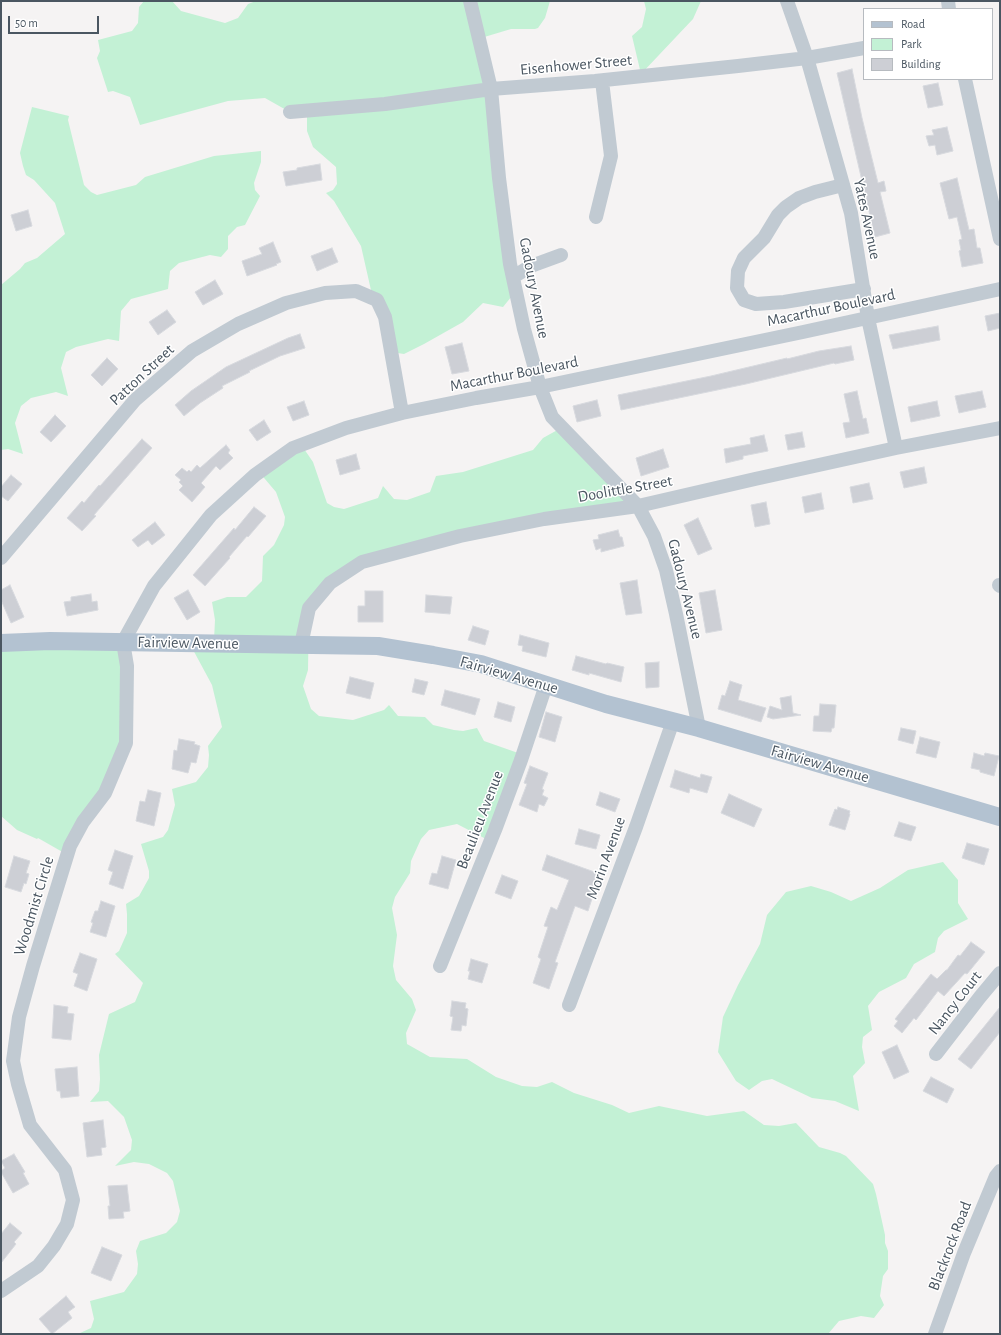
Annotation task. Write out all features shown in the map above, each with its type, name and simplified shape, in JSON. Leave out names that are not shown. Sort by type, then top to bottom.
[{"type":"main road","name":"Fairview Avenue","points":[[1,643],[50,641],[378,646],[433,655],[481,664],[606,704],[699,728],[1000,818]]},
{"type":"street","name":"Gadoury Avenue","points":[[470,1],[491,89],[499,178],[510,264],[524,329],[540,387],[552,417],[638,506],[654,536],[666,570],[699,728]]},
{"type":"street","name":"Yates Avenue","points":[[787,1],[807,58],[851,213],[868,318],[896,448]]},
{"type":"street","name":"Eisenhower Street","points":[[290,112],[385,104],[491,89],[602,80],[807,58],[863,48]]},
{"type":"street","points":[[596,217],[612,156],[602,80]]},
{"type":"street","points":[[965,80],[1000,239]]},
{"type":"street","points":[[843,185],[815,192],[799,198],[786,207],[778,216],[764,238],[744,258],[738,271],[737,288],[744,300],[756,304],[784,302],[864,289]]},
{"type":"street","points":[[513,277],[531,266],[561,255]]},
{"type":"street","name":"Macarthur Boulevard","points":[[123,642],[154,586],[211,515],[255,475],[293,448],[346,428],[402,413],[540,387],[868,318],[1000,288]]},
{"type":"street","name":"Patton Street","points":[[1,558],[135,400],[192,351],[238,324],[286,303],[331,292],[356,291],[377,300],[385,317],[402,413]]},
{"type":"street","name":"Doolittle Street","points":[[301,645],[309,608],[330,583],[362,562],[460,536],[544,519],[638,506],[896,448],[1000,428]]},
{"type":"street","name":"Woodmist Circle","points":[[1,1291],[38,1266],[54,1246],[67,1224],[73,1200],[65,1170],[30,1126],[13,1061],[19,1017],[70,846],[83,822],[105,794],[126,743],[127,666],[123,642]]},
{"type":"street","name":"Beaulieu Avenue","points":[[440,966],[495,830],[521,760],[546,685]]},
{"type":"street","name":"Morin Avenue","points":[[569,1005],[633,834],[673,721]]},
{"type":"street","name":"Nancy Court","points":[[936,1054],[1000,973]]},
{"type":"street","name":"Blackrock Road","points":[[935,1334],[969,1240],[993,1182],[1000,1171]]},
{"type":"green space","points":[[144,1],[172,1],[181,11],[225,23],[238,18],[248,4],[256,1],[550,1],[545,18],[538,28],[511,29],[481,38],[516,291],[503,307],[483,303],[463,322],[424,344],[404,354],[391,352],[373,299],[361,246],[334,201],[326,193],[333,190],[337,184],[336,167],[313,147],[307,131],[307,112],[288,111],[265,98],[228,101],[140,125],[130,97],[113,91],[108,92],[97,58],[100,51],[98,40],[132,31],[138,23],[139,7]]},
{"type":"green space","points":[[644,1],[701,1],[693,19],[641,74],[632,36],[642,27],[646,9]]},
{"type":"green space","points":[[32,107],[69,116],[68,120],[84,185],[91,192],[97,195],[136,185],[145,177],[214,156],[261,151],[261,162],[254,183],[255,190],[260,196],[245,225],[237,227],[228,236],[228,249],[221,257],[210,255],[179,263],[170,271],[168,289],[131,299],[121,311],[119,341],[108,339],[76,347],[66,352],[61,368],[68,396],[56,392],[31,398],[21,406],[15,423],[23,454],[8,449],[1,450],[1,285],[25,263],[37,258],[65,234],[55,203],[34,180],[26,175],[23,166],[20,153]]},
{"type":"green space","points":[[561,428],[632,501],[371,559],[309,606],[308,670],[303,686],[311,709],[319,716],[353,720],[384,710],[389,705],[398,716],[425,717],[433,725],[454,730],[463,731],[477,728],[484,741],[521,754],[488,840],[457,824],[429,830],[421,839],[411,861],[410,873],[395,897],[392,908],[397,935],[393,966],[396,980],[412,999],[416,1010],[406,1033],[407,1044],[430,1057],[467,1059],[496,1077],[522,1086],[537,1087],[552,1082],[574,1093],[612,1105],[629,1113],[659,1106],[707,1116],[744,1111],[764,1125],[779,1126],[796,1123],[819,1147],[846,1156],[873,1184],[888,1251],[888,1269],[883,1276],[880,1296],[884,1305],[874,1318],[861,1316],[839,1321],[828,1334],[78,1334],[91,1328],[94,1319],[90,1301],[124,1292],[137,1274],[138,1264],[136,1251],[140,1241],[166,1233],[177,1222],[180,1211],[173,1181],[167,1173],[149,1164],[134,1162],[115,1166],[131,1150],[132,1140],[124,1117],[108,1101],[90,1102],[99,1091],[99,1055],[109,1014],[135,1002],[143,983],[115,954],[119,951],[127,933],[126,904],[139,896],[149,878],[149,871],[141,844],[163,837],[168,830],[175,805],[172,789],[196,782],[208,767],[208,746],[222,727],[212,685],[191,646],[214,640],[215,620],[212,602],[227,597],[246,597],[262,581],[263,556],[274,545],[284,525],[285,517],[276,492],[259,472],[302,446],[313,462],[327,503],[334,507],[344,509],[378,498],[383,486],[394,499],[407,500],[430,492],[436,476],[463,472],[533,450],[543,438]]},
{"type":"green space","points":[[120,642],[124,710],[117,757],[66,854],[38,838],[37,839],[17,830],[1,816],[1,644]]},
{"type":"green space","points":[[943,862],[958,880],[958,903],[968,919],[944,931],[938,938],[935,952],[914,964],[906,978],[879,992],[868,1006],[872,1030],[863,1037],[862,1047],[865,1063],[853,1076],[859,1111],[835,1101],[812,1098],[772,1079],[762,1081],[749,1090],[736,1081],[718,1052],[723,1017],[760,944],[767,915],[786,892],[811,886],[831,892],[851,901],[880,888],[908,870]]},
{"type":"building","points":[[852,69],[878,183],[884,181],[886,191],[880,192],[890,233],[875,237],[837,73]]},
{"type":"building","points":[[938,83],[943,105],[928,108],[923,86]]},
{"type":"building","points":[[947,127],[953,151],[937,155],[935,145],[929,146],[926,136],[934,135],[932,130]]},
{"type":"building","points":[[320,164],[322,180],[286,186],[283,172]]},
{"type":"building","points":[[957,178],[969,230],[974,229],[977,248],[980,248],[983,263],[962,267],[959,251],[961,250],[959,240],[962,239],[957,217],[949,219],[940,183]]},
{"type":"building","points":[[28,210],[32,226],[16,231],[11,215]]},
{"type":"building","points":[[273,242],[281,262],[276,264],[277,265],[247,276],[242,261],[262,254],[259,248]]},
{"type":"building","points":[[332,248],[338,262],[317,271],[311,256]]},
{"type":"building","points":[[215,280],[223,294],[203,305],[195,292]]},
{"type":"building","points":[[167,310],[176,322],[158,335],[149,322]]},
{"type":"building","points":[[1000,313],[1000,328],[988,331],[985,316]]},
{"type":"building","points":[[938,326],[940,340],[893,349],[889,335]]},
{"type":"building","points":[[300,334],[305,348],[280,356],[222,386],[223,388],[200,403],[184,416],[175,405],[191,391],[226,367],[288,338]]},
{"type":"building","points":[[462,343],[469,371],[452,374],[445,347]]},
{"type":"building","points":[[851,346],[854,360],[834,363],[746,384],[621,410],[618,395],[711,376],[819,351]]},
{"type":"building","points":[[107,358],[118,369],[102,386],[91,375]]},
{"type":"building","points":[[857,391],[863,419],[866,418],[869,433],[846,438],[843,423],[850,422],[844,394]]},
{"type":"building","points":[[982,391],[986,407],[959,413],[955,396]]},
{"type":"building","points":[[597,400],[601,416],[577,422],[573,406]]},
{"type":"building","points":[[304,401],[309,415],[293,421],[287,407]]},
{"type":"building","points":[[937,401],[940,416],[911,422],[908,407]]},
{"type":"building","points":[[55,415],[66,426],[51,442],[40,432]]},
{"type":"building","points":[[264,420],[271,432],[257,441],[249,430]]},
{"type":"building","points":[[802,432],[805,447],[788,450],[785,435]]},
{"type":"building","points":[[764,435],[768,451],[743,456],[743,459],[726,463],[724,449],[751,444],[750,438]]},
{"type":"building","points":[[142,439],[152,448],[82,531],[67,518],[82,501],[84,503]]},
{"type":"building","points":[[226,445],[230,450],[228,453],[233,458],[220,470],[216,466],[201,483],[205,487],[192,502],[179,490],[183,486],[179,482],[181,480],[175,475],[182,468],[187,472],[189,470],[191,472],[197,465],[200,468]]},
{"type":"building","points":[[663,449],[669,467],[641,476],[636,458]]},
{"type":"building","points":[[356,454],[360,469],[340,475],[336,460]]},
{"type":"building","points":[[924,467],[927,483],[904,488],[900,472]]},
{"type":"building","points":[[11,475],[22,484],[8,501],[1,496],[1,487]]},
{"type":"building","points":[[869,483],[873,499],[853,503],[850,487]]},
{"type":"building","points":[[821,493],[824,509],[805,513],[802,497]]},
{"type":"building","points":[[766,502],[770,524],[755,527],[751,505]]},
{"type":"building","points":[[254,507],[266,516],[205,586],[193,575],[234,528],[235,530]]},
{"type":"building","points":[[698,518],[712,549],[698,555],[684,525]]},
{"type":"building","points":[[155,522],[165,535],[152,545],[148,540],[138,547],[132,540]]},
{"type":"building","points":[[618,530],[620,537],[622,537],[624,546],[601,552],[601,548],[596,550],[593,540],[599,539],[598,535]]},
{"type":"building","points":[[637,580],[642,613],[626,615],[620,583]]},
{"type":"building","points":[[10,585],[24,617],[11,623],[1,600],[1,590]]},
{"type":"building","points":[[188,590],[200,612],[187,620],[174,598]]},
{"type":"building","points":[[715,590],[722,630],[706,633],[699,593]]},
{"type":"building","points":[[365,591],[383,591],[383,622],[358,622],[358,606],[365,606]]},
{"type":"building","points":[[91,594],[92,602],[97,601],[98,610],[67,616],[64,602],[71,601],[71,597]]},
{"type":"building","points":[[426,595],[452,597],[450,614],[425,612]]},
{"type":"building","points":[[473,626],[489,631],[485,645],[468,640]]},
{"type":"building","points":[[520,635],[549,643],[546,657],[522,651],[523,646],[518,645]]},
{"type":"building","points":[[576,656],[624,667],[621,682],[572,670]]},
{"type":"building","points":[[659,662],[659,687],[646,688],[645,663]]},
{"type":"building","points":[[350,677],[374,683],[370,699],[346,693]]},
{"type":"building","points":[[415,679],[428,682],[424,695],[412,692]]},
{"type":"building","points":[[730,681],[742,685],[738,700],[766,708],[761,722],[718,709],[722,695],[725,696]]},
{"type":"building","points":[[445,690],[480,699],[475,715],[441,705]]},
{"type":"building","points":[[791,696],[793,713],[801,715],[773,719],[767,717],[770,706],[782,710],[780,698]]},
{"type":"building","points":[[498,702],[515,707],[511,722],[494,717]]},
{"type":"building","points":[[820,704],[836,705],[834,728],[832,728],[831,732],[813,731],[814,716],[819,716]]},
{"type":"building","points":[[546,712],[562,717],[555,742],[539,737]]},
{"type":"building","points":[[901,728],[916,731],[913,744],[898,740]]},
{"type":"building","points":[[920,737],[940,742],[936,758],[916,753]]},
{"type":"building","points":[[179,739],[195,742],[194,744],[200,746],[196,763],[191,762],[188,773],[172,769],[174,750],[177,751]]},
{"type":"building","points":[[974,753],[984,756],[985,753],[999,756],[994,776],[971,768]]},
{"type":"building","points":[[530,766],[548,773],[542,789],[544,790],[542,795],[548,798],[544,806],[539,804],[537,812],[519,805],[527,784],[524,783]]},
{"type":"building","points":[[675,770],[700,778],[701,774],[712,777],[707,793],[690,788],[689,793],[670,787]]},
{"type":"building","points":[[148,790],[161,793],[154,826],[136,821],[140,801],[145,802]]},
{"type":"building","points":[[600,792],[620,799],[615,812],[596,805]]},
{"type":"building","points":[[729,794],[762,809],[754,827],[721,813]]},
{"type":"building","points":[[838,807],[850,811],[845,830],[829,825],[835,809],[837,810]]},
{"type":"building","points":[[899,822],[916,827],[911,841],[894,836]]},
{"type":"building","points":[[579,829],[600,835],[596,849],[575,844]]},
{"type":"building","points":[[967,843],[989,849],[984,865],[962,858]]},
{"type":"building","points":[[115,850],[133,856],[123,889],[109,884],[113,872],[108,870]]},
{"type":"building","points":[[547,855],[600,874],[588,911],[575,906],[555,962],[558,963],[549,989],[533,983],[541,959],[538,957],[548,927],[544,926],[551,907],[557,910],[569,880],[542,870]]},
{"type":"building","points":[[14,856],[30,861],[26,873],[29,874],[26,884],[24,883],[21,892],[5,887]]},
{"type":"building","points":[[442,856],[456,860],[448,889],[429,884],[432,873],[437,874]]},
{"type":"building","points":[[502,875],[518,881],[511,899],[495,893]]},
{"type":"building","points":[[101,901],[115,906],[106,937],[90,932],[93,923],[91,922],[95,911],[98,911]]},
{"type":"building","points":[[971,942],[985,952],[967,974],[965,973],[944,996],[938,991],[916,1020],[914,1018],[902,1033],[894,1026],[898,1021],[895,1019],[931,974],[937,979],[947,970],[958,955],[960,956]]},
{"type":"building","points":[[80,953],[97,959],[87,991],[74,986],[78,974],[73,972]]},
{"type":"building","points":[[471,959],[488,964],[482,983],[468,979]]},
{"type":"building","points":[[452,1001],[466,1003],[465,1008],[468,1009],[466,1026],[462,1025],[461,1031],[451,1030],[453,1017],[450,1016]]},
{"type":"building","points":[[54,1005],[68,1007],[67,1013],[74,1014],[71,1040],[52,1038]]},
{"type":"building","points":[[1000,1007],[1000,1032],[971,1069],[958,1059]]},
{"type":"building","points":[[897,1045],[909,1072],[894,1079],[882,1052]]},
{"type":"building","points":[[77,1067],[79,1096],[61,1098],[60,1091],[57,1091],[55,1069]]},
{"type":"building","points":[[931,1077],[954,1089],[947,1103],[923,1091]]},
{"type":"building","points":[[103,1120],[106,1147],[101,1148],[102,1155],[87,1157],[83,1123]]},
{"type":"building","points":[[14,1154],[25,1172],[23,1173],[29,1184],[13,1193],[1,1172],[5,1168],[1,1161]]},
{"type":"building","points":[[127,1185],[130,1211],[123,1212],[124,1218],[109,1219],[108,1206],[110,1206],[108,1186]]},
{"type":"building","points":[[10,1223],[22,1233],[14,1242],[16,1244],[1,1263],[1,1234]]},
{"type":"building","points":[[102,1247],[122,1255],[111,1281],[91,1273]]},
{"type":"building","points":[[66,1296],[75,1307],[68,1312],[72,1318],[52,1334],[39,1319]]}]
